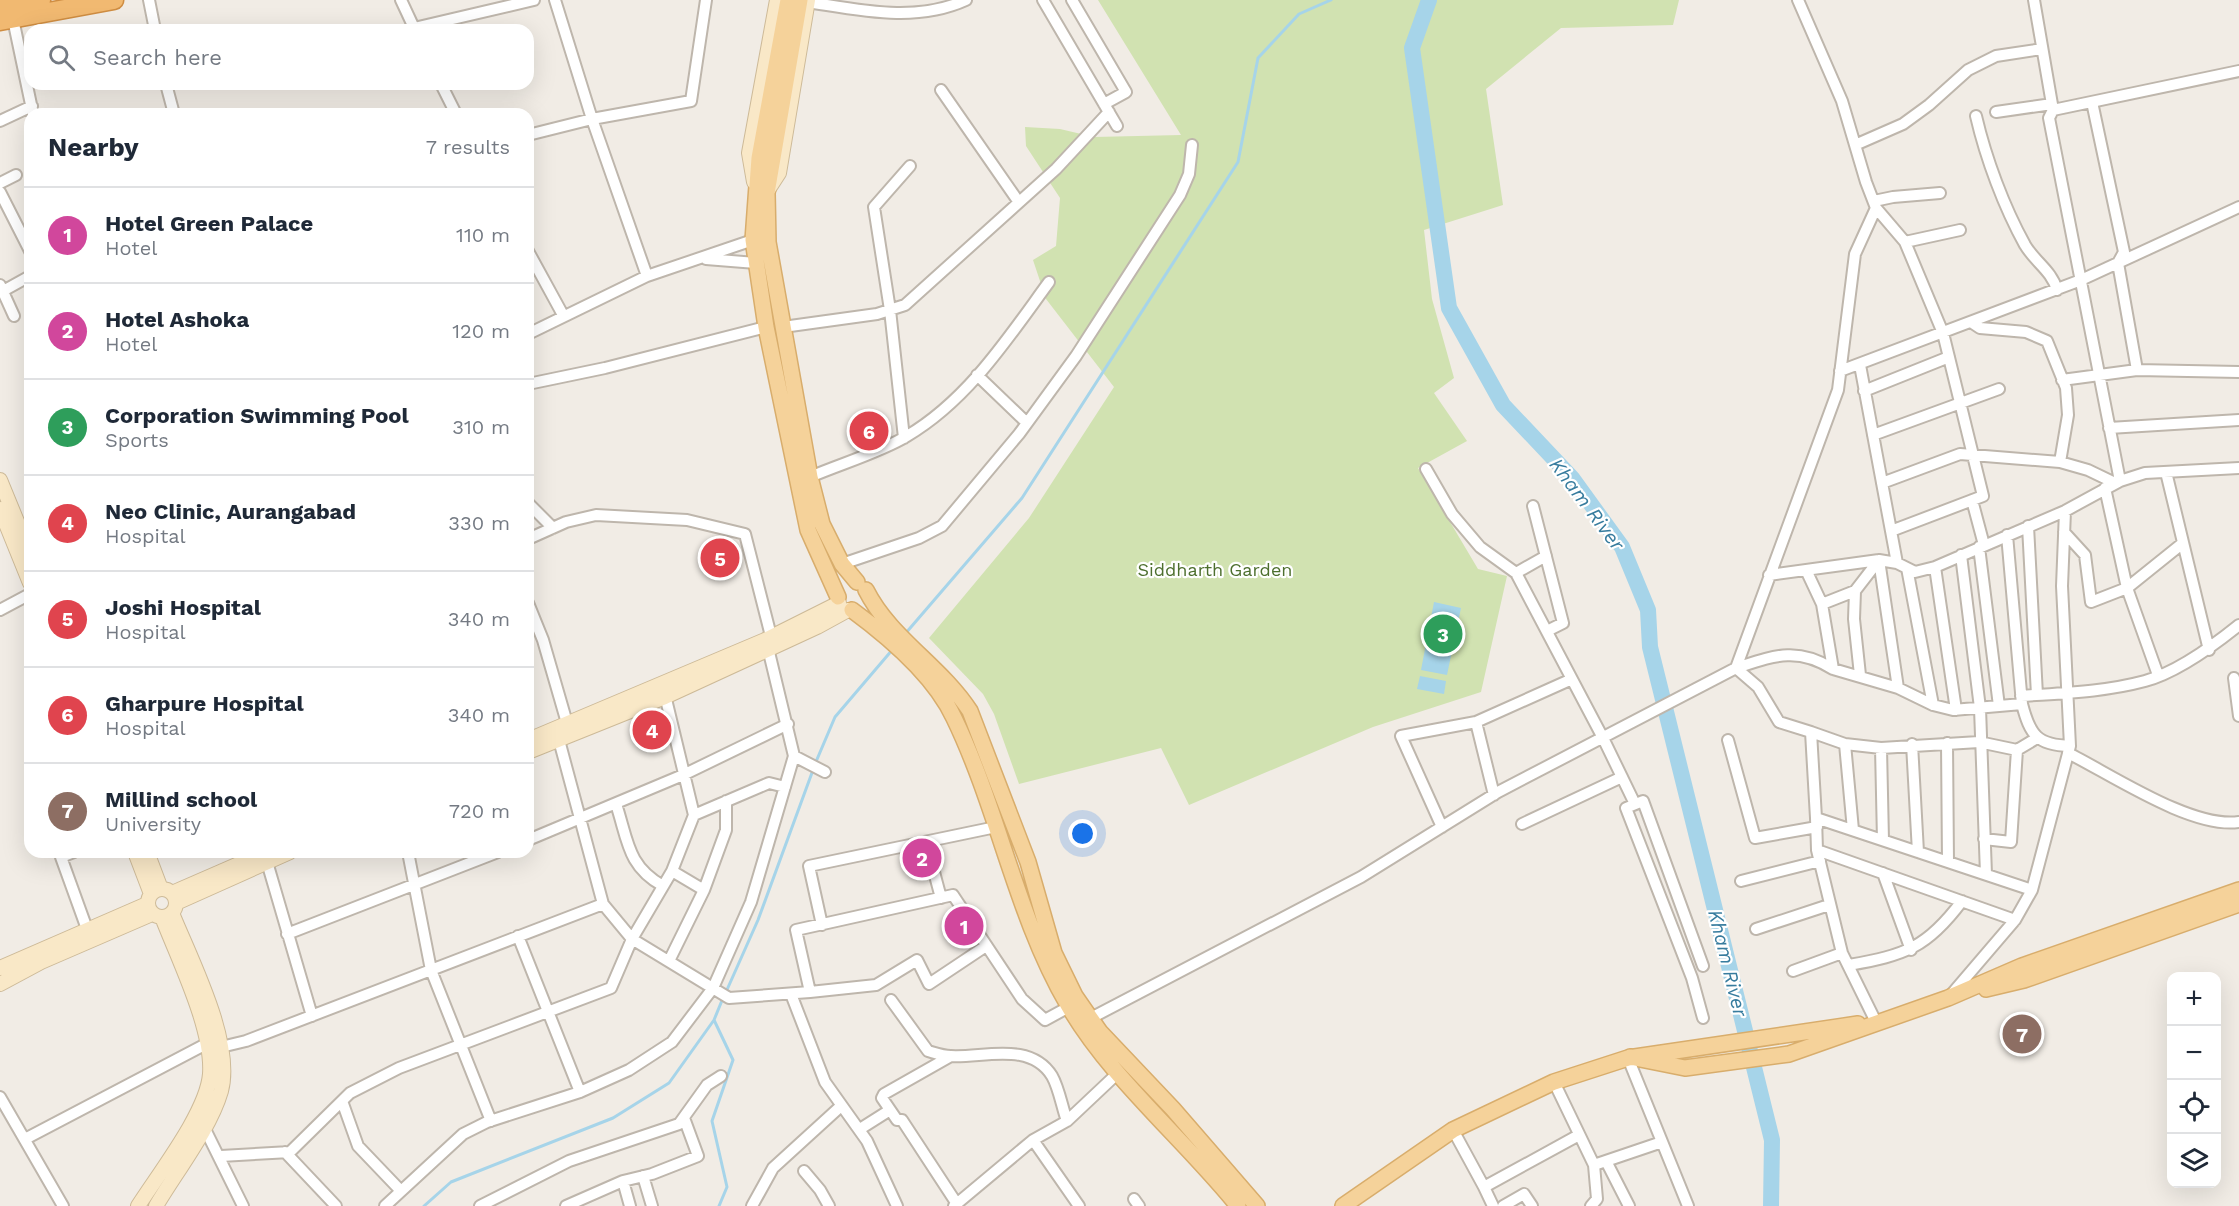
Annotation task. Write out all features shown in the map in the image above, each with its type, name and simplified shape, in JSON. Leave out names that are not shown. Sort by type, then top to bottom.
[{"type":"highway","points":[[4,16],[41,0]]},
{"type":"highway","points":[[4,16],[114,0]]},
{"type":"main road","points":[[788,0],[753,240],[766,327],[808,530],[844,605],[878,621],[911,653],[956,689],[970,711],[1028,862],[1054,953],[1075,996],[1091,1018],[1257,1206]]},
{"type":"main road","points":[[765,158],[805,1]]},
{"type":"main road","points":[[761,191],[810,477],[822,524],[842,564],[862,586],[878,621]]},
{"type":"main road","points":[[844,605],[844,584],[862,586]]},
{"type":"main road","points":[[844,605],[864,604],[862,586]]},
{"type":"main road","points":[[911,653],[954,717],[996,827],[1034,938],[1069,1007],[1088,1035],[1119,1072],[1238,1206]]},
{"type":"main road","points":[[1629,1057],[1685,1068],[1786,1055],[1948,998],[2022,966],[2239,890]]},
{"type":"main road","points":[[1948,998],[2024,980],[2239,904]]},
{"type":"main road","points":[[1343,1206],[1454,1130],[1554,1082],[1629,1057],[1884,1020]]},
{"type":"street","points":[[149,0],[154,24]]},
{"type":"street","points":[[400,0],[412,24]]},
{"type":"street","points":[[435,24],[534,0]]},
{"type":"street","points":[[555,0],[592,119],[647,276]]},
{"type":"street","points":[[534,134],[592,119],[691,101],[706,0]]},
{"type":"street","points":[[777,0],[749,153],[761,191],[779,173],[805,1],[881,14],[949,8],[964,0]]},
{"type":"street","points":[[1043,0],[1117,126]]},
{"type":"street","points":[[783,327],[877,314],[905,305],[1056,169],[1106,108],[1126,92],[1072,0]]},
{"type":"street","points":[[1798,0],[1842,101],[1875,205],[1905,243],[1943,333],[1983,495],[1891,531]]},
{"type":"street","points":[[2034,0],[2052,107],[2049,118],[2109,428],[2113,484],[2127,588],[2158,675]]},
{"type":"street","points":[[4,16],[24,83]]},
{"type":"street","points":[[1855,145],[1903,124],[1929,105],[1968,70],[1996,56],[2042,49]]},
{"type":"street","points":[[1996,112],[2092,102],[2239,71]]},
{"type":"street","points":[[26,90],[31,108]]},
{"type":"street","points":[[168,90],[172,108]]},
{"type":"street","points":[[444,90],[453,108]]},
{"type":"street","points":[[941,90],[1018,201]]},
{"type":"street","points":[[2092,102],[2124,252],[2118,263],[2137,370]]},
{"type":"street","points":[[0,121],[24,113]]},
{"type":"street","points":[[1976,116],[1986,158],[2025,245],[2037,263],[2053,277],[2057,290]]},
{"type":"street","points":[[842,564],[919,538],[942,526],[1027,423],[1076,356],[1180,195],[1189,174],[1192,145]]},
{"type":"street","points":[[904,438],[890,310],[874,207],[910,166]]},
{"type":"street","points":[[0,183],[16,175]]},
{"type":"street","points":[[0,192],[24,240]]},
{"type":"street","points":[[1736,668],[1838,390],[1855,254],[1875,205],[1893,197],[1940,193]]},
{"type":"street","points":[[1840,371],[2057,290],[2239,207]]},
{"type":"street","points":[[1905,243],[1960,230]]},
{"type":"street","points":[[534,331],[647,276],[703,259],[753,240]]},
{"type":"street","points":[[703,259],[756,263]]},
{"type":"street","points":[[534,262],[563,315]]},
{"type":"street","points":[[15,316],[1,288],[24,278]]},
{"type":"street","points":[[810,477],[904,438],[924,426],[977,375],[1049,282]]},
{"type":"street","points":[[1971,322],[1980,328],[2026,332],[2047,341],[2066,388],[2068,415],[2060,462]]},
{"type":"street","points":[[534,383],[605,368],[766,327]]},
{"type":"street","points":[[1864,391],[1949,357]]},
{"type":"street","points":[[1860,365],[1891,531],[1902,565],[1933,705]]},
{"type":"street","points":[[2062,380],[2137,370],[2239,372]]},
{"type":"street","points":[[977,375],[1027,423]]},
{"type":"street","points":[[1873,435],[1999,389]]},
{"type":"street","points":[[2109,428],[2239,420]]},
{"type":"street","points":[[1882,483],[1960,454],[2060,462],[2088,470],[2113,484]]},
{"type":"street","points":[[1769,575],[1879,560],[1902,565],[1915,572],[1935,567],[2065,511],[2113,484],[2145,473],[2239,468]]},
{"type":"street","points":[[1426,469],[1452,514],[1479,546],[1516,573],[1635,804]]},
{"type":"street","points":[[2166,472],[2209,650]]},
{"type":"street","points":[[0,480],[24,538]]},
{"type":"street","points":[[1972,500],[1982,546],[2000,706]]},
{"type":"street","points":[[1533,506],[1563,623],[1547,632]]},
{"type":"street","points":[[0,509],[24,568]]},
{"type":"street","points":[[534,509],[553,528]]},
{"type":"street","points":[[1948,998],[2015,920],[2032,890],[2069,750],[2069,692],[2062,586],[2065,511]]},
{"type":"street","points":[[385,1206],[463,1134],[491,1121],[580,1092],[629,1070],[672,1042],[712,988],[751,902],[794,756],[745,534],[687,520],[596,515],[534,536]]},
{"type":"street","points":[[2028,526],[2037,695]]},
{"type":"street","points":[[2064,532],[2085,555],[2091,602],[2127,588],[2183,543]]},
{"type":"street","points":[[2007,536],[2022,700],[2027,725],[2037,738],[2050,745],[2069,750],[2187,815],[2230,824],[2239,822]]},
{"type":"street","points":[[1961,555],[1980,708],[1979,742],[1986,874]]},
{"type":"street","points":[[1516,573],[1546,556]]},
{"type":"street","points":[[1822,604],[1855,591],[1879,560]]},
{"type":"street","points":[[1879,560],[1898,688]]},
{"type":"street","points":[[1935,567],[1956,710]]},
{"type":"street","points":[[1806,570],[1822,604],[1833,669]]},
{"type":"street","points":[[1855,591],[1854,619],[1860,675]]},
{"type":"street","points":[[0,610],[24,597]]},
{"type":"street","points":[[534,750],[768,641],[817,627],[844,605]]},
{"type":"street","points":[[534,618],[543,640],[567,723]]},
{"type":"street","points":[[1091,1018],[1361,877],[1494,795],[1736,668],[1785,654],[1815,658],[1833,669],[1860,675],[1898,688],[1933,705],[1956,710],[1980,708],[2000,706],[2037,695],[2103,690],[2147,681],[2209,650],[2239,625]]},
{"type":"street","points":[[1736,668],[1758,687],[1779,722],[1845,744],[1881,748],[1912,744],[1979,742],[2017,750],[2037,738]]},
{"type":"street","points":[[2234,678],[2239,716]]},
{"type":"street","points":[[1442,827],[1401,736],[1476,722],[1572,679]]},
{"type":"street","points":[[534,737],[567,723],[663,691]]},
{"type":"street","points":[[221,1156],[290,1152],[350,1093],[399,1068],[611,988],[632,939],[672,871],[694,815],[682,776],[663,691]]},
{"type":"street","points":[[1476,722],[1494,795]]},
{"type":"street","points":[[534,838],[682,776],[788,724]]},
{"type":"street","points":[[1811,732],[1818,856],[1829,905],[1842,953],[1884,1020]]},
{"type":"street","points":[[559,740],[603,904],[632,939],[729,998],[876,985],[917,960],[929,984],[986,946]]},
{"type":"street","points":[[1728,740],[1755,838],[1816,822],[1853,830],[2032,890]]},
{"type":"street","points":[[1947,743],[1948,861]]},
{"type":"street","points":[[1845,744],[1853,830]]},
{"type":"street","points":[[1912,744],[1918,852]]},
{"type":"street","points":[[1881,748],[1883,840]]},
{"type":"street","points":[[1984,838],[2010,842],[2017,750]]},
{"type":"street","points":[[794,756],[825,772]]},
{"type":"street","points":[[1522,824],[1622,777]]},
{"type":"street","points":[[694,815],[769,783],[785,787]]},
{"type":"street","points":[[669,961],[704,890],[726,830],[726,801]]},
{"type":"street","points":[[1703,966],[1643,801],[1626,808],[1692,978],[1703,1018]]},
{"type":"street","points":[[616,804],[636,865],[646,877],[663,886]]},
{"type":"street","points":[[822,925],[809,866],[996,827]]},
{"type":"street","points":[[926,842],[941,898]]},
{"type":"street","points":[[1741,881],[1818,856],[1883,873],[2015,920]]},
{"type":"street","points":[[61,858],[87,929]]},
{"type":"street","points":[[138,858],[162,903],[221,1038],[215,1045],[200,1120],[156,1206]]},
{"type":"street","points":[[149,858],[162,903]]},
{"type":"street","points":[[0,984],[162,903],[265,858]]},
{"type":"street","points":[[267,858],[286,934],[312,1016]]},
{"type":"street","points":[[409,858],[430,970],[491,1121]]},
{"type":"street","points":[[286,934],[483,858]]},
{"type":"street","points":[[672,871],[704,890]]},
{"type":"street","points":[[1883,873],[1911,950]]},
{"type":"street","points":[[810,992],[796,930],[953,895],[1022,999],[1045,1020],[1069,1007]]},
{"type":"street","points":[[1849,966],[1911,950],[1945,924],[1962,902]]},
{"type":"street","points":[[0,968],[87,929],[162,903]]},
{"type":"street","points":[[25,1139],[215,1045],[246,1041],[603,904]]},
{"type":"street","points":[[1756,929],[1829,905]]},
{"type":"street","points":[[518,936],[580,1092]]},
{"type":"street","points":[[1793,971],[1842,953]]},
{"type":"street","points":[[791,994],[825,1082],[860,1129],[897,1206]]},
{"type":"street","points":[[891,1000],[928,1051],[951,1056],[982,1053],[1018,1054],[1038,1064],[1051,1076],[1067,1120]]},
{"type":"street","points":[[951,1056],[884,1094],[882,1098],[897,1120],[902,1120],[956,1205],[1033,1140],[1067,1120],[1119,1072]]},
{"type":"street","points":[[1629,1057],[1688,1206]]},
{"type":"street","points":[[480,1206],[569,1161],[659,1133],[679,1124],[707,1085],[721,1076]]},
{"type":"street","points":[[1554,1082],[1594,1165],[1597,1199],[1590,1206]]},
{"type":"street","points":[[0,1097],[63,1206]]},
{"type":"street","points":[[342,1101],[358,1146],[401,1191]]},
{"type":"street","points":[[752,1206],[773,1168],[841,1106]]},
{"type":"street","points":[[860,1129],[890,1110]]},
{"type":"street","points":[[566,1206],[623,1181],[698,1156],[684,1118]]},
{"type":"street","points":[[200,1120],[221,1156],[243,1206]]},
{"type":"street","points":[[138,1206],[200,1120]]},
{"type":"street","points":[[1454,1130],[1493,1206]]},
{"type":"street","points":[[1484,1187],[1579,1135]]},
{"type":"street","points":[[1033,1140],[1079,1206]]},
{"type":"street","points":[[1594,1165],[1662,1142]]},
{"type":"street","points":[[285,1152],[336,1206]]},
{"type":"street","points":[[1606,1161],[1629,1206]]},
{"type":"street","points":[[804,1171],[820,1190],[829,1206]]},
{"type":"street","points":[[643,1176],[652,1206]]},
{"type":"street","points":[[623,1181],[630,1206]]},
{"type":"street","points":[[1503,1206],[1524,1194],[1532,1206]]},
{"type":"green space","name":"Siddharth Garden","points":[[1098,0],[1679,0],[1673,25],[1561,28],[1486,89],[1503,205],[1424,230],[1432,299],[1454,378],[1434,393],[1467,441],[1418,468],[1478,569],[1507,576],[1481,692],[1373,727],[1189,805],[1161,748],[1019,784],[994,714],[983,694],[929,638],[1029,518],[1114,387],[1046,299],[1033,260],[1056,246],[1060,198],[1026,146],[1025,127],[1060,129],[1094,137],[1181,135]]},
{"type":"water","points":[[1434,602],[1461,608],[1447,675],[1421,670]]},
{"type":"water","points":[[1420,676],[1446,681],[1444,694],[1417,689]]},
{"type":"waterway","points":[[905,634],[1022,498],[1238,162],[1258,58],[1299,14],[1331,0]]},
{"type":"waterway","name":"Kham River","points":[[1429,0],[1412,48],[1449,308],[1503,405],[1572,478],[1622,547],[1648,610],[1650,647],[1772,1140],[1771,1206]]},
{"type":"waterway","points":[[815,764],[835,717],[893,649]]},
{"type":"waterway","points":[[726,992],[758,920],[813,770]]},
{"type":"waterway","points":[[719,1206],[727,1187],[712,1121],[733,1060],[714,1020],[723,998]]},
{"type":"waterway","points":[[424,1206],[451,1182],[613,1118],[669,1083],[714,1020]]},
{"type":"place","name":"Gharpure Hospital","points":[[869,431]]},
{"type":"place","name":"Joshi Hospital","points":[[720,558]]},
{"type":"place","name":"Corporation Swimming Pool","points":[[1443,634]]},
{"type":"place","name":"Neo Clinic, Aurangabad","points":[[652,730]]},
{"type":"place","name":"Hotel Ashoka","points":[[922,858]]},
{"type":"place","name":"Hotel Green Palace","points":[[964,926]]},
{"type":"place","name":"Millind school","points":[[2022,1034]]}]
